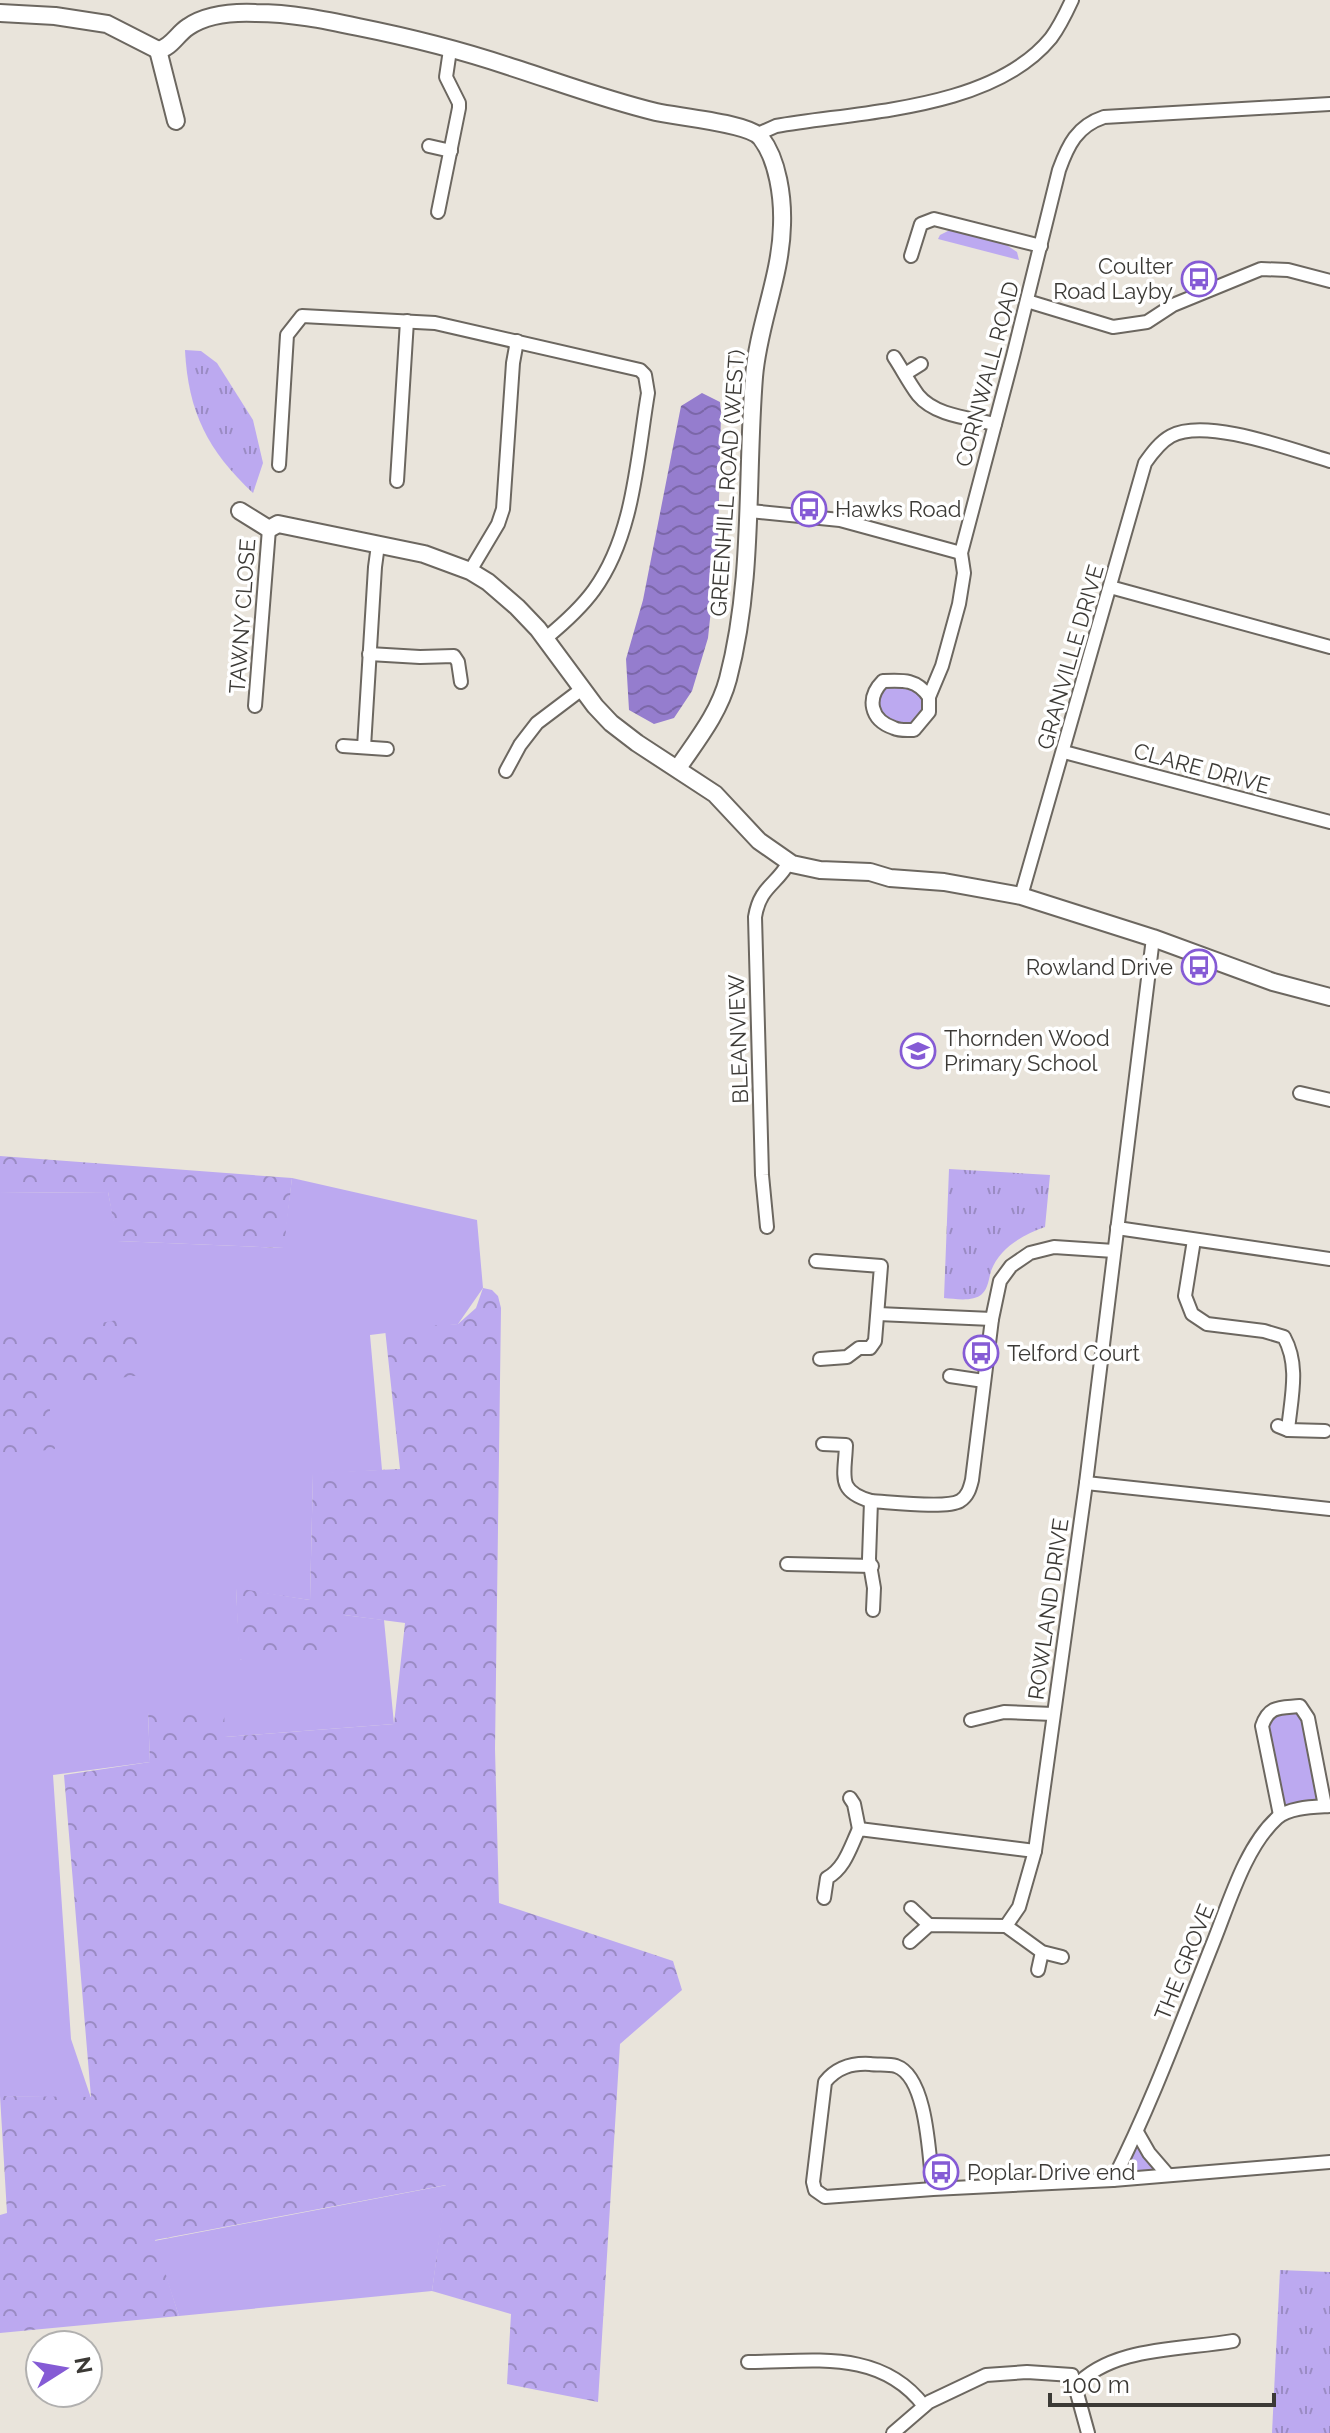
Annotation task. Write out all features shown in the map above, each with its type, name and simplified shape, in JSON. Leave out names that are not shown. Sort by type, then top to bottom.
[{"type":"street","points":[[0,13],[55,16],[107,24],[158,50],[167,48],[188,27],[219,15],[254,13],[320,19],[504,64],[614,102],[736,126],[758,134],[776,126],[894,109],[972,89],[1007,73],[1035,54],[1051,38],[1072,0]]},
{"type":"street","points":[[158,50],[176,121]]},
{"type":"street","points":[[438,212],[459,108],[446,77],[450,50]]},
{"type":"street","name":"CORNWALL ROAD","points":[[929,697],[921,686],[901,680],[883,681],[874,690],[872,705],[878,719],[896,729],[914,730],[929,712],[929,697],[942,666],[959,604],[964,573],[961,553],[1068,145],[1090,121],[1104,117],[1330,104]]},
{"type":"street","name":"GREENHILL ROAD (WEST)","points":[[678,768],[710,722],[727,682],[743,596],[750,511],[754,377],[778,262],[782,222],[776,174],[758,134]]},
{"type":"street","points":[[429,146],[451,151]]},
{"type":"street","points":[[911,256],[921,224],[934,219],[1041,246]]},
{"type":"street","points":[[1027,301],[1113,327],[1147,322],[1173,305],[1261,269],[1288,270],[1330,281]]},
{"type":"street","points":[[279,465],[287,335],[302,316],[435,323],[643,372],[648,393],[624,526],[613,556],[594,591],[546,638]]},
{"type":"street","points":[[397,481],[407,321]]},
{"type":"street","points":[[470,571],[498,524],[503,509],[512,369],[517,341]]},
{"type":"street","points":[[894,357],[927,403],[945,413],[995,424]]},
{"type":"street","points":[[905,374],[921,364]]},
{"type":"street","name":"GRANVILLE DRIVE","points":[[1021,896],[1145,463],[1156,448],[1170,437],[1199,429],[1226,433],[1330,461]]},
{"type":"street","points":[[240,511],[269,529],[278,524],[424,554],[470,571],[495,587],[546,638],[611,723],[715,794],[759,841],[789,862],[812,869],[870,872],[890,878],[944,882],[1021,896],[1153,938],[1273,982],[1330,997]]},
{"type":"street","points":[[750,511],[840,520],[961,553]]},
{"type":"street","name":"TAWNY CLOSE","points":[[255,706],[269,529]]},
{"type":"street","points":[[364,747],[378,545]]},
{"type":"street","points":[[1110,587],[1330,647]]},
{"type":"street","points":[[369,654],[454,656],[461,682]]},
{"type":"street","points":[[506,771],[537,723],[582,689]]},
{"type":"street","points":[[343,746],[387,749]]},
{"type":"street","name":"CLARE DRIVE","points":[[1064,752],[1330,822]]},
{"type":"street","name":"BLEANVIEW","points":[[767,1227],[762,1175],[755,917],[764,891],[783,874],[789,862]]},
{"type":"street","name":"ROWLAND DRIVE","points":[[1006,1926],[1019,1907],[1035,1851],[1086,1483],[1153,938]]},
{"type":"street","points":[[1300,1094],[1330,1100]]},
{"type":"street","points":[[1117,1228],[1330,1259]]},
{"type":"street","points":[[1194,1240],[1185,1296],[1192,1314],[1207,1324],[1264,1331],[1284,1337],[1291,1349],[1294,1367],[1283,1428],[1325,1431]]},
{"type":"street","points":[[823,1444],[846,1445],[845,1480],[852,1495],[871,1501],[949,1504],[964,1498],[972,1480],[992,1319],[1000,1281],[1011,1266],[1030,1253],[1054,1247],[1114,1251]]},
{"type":"street","points":[[816,1261],[881,1266],[875,1341],[870,1348],[859,1348],[847,1357],[820,1359]]},
{"type":"street","points":[[878,1314],[992,1319]]},
{"type":"street","points":[[950,1376],[984,1381]]},
{"type":"street","points":[[1086,1483],[1330,1509]]},
{"type":"street","points":[[871,1501],[869,1559],[872,1566],[873,1610]]},
{"type":"street","points":[[787,1564],[872,1566]]},
{"type":"street","points":[[1300,1706],[1308,1718],[1327,1806],[1280,1815],[1262,1726],[1266,1714],[1275,1708],[1300,1706]]},
{"type":"street","name":"ROWLAND DRIVE","points":[[971,1720],[1004,1712],[1053,1714]]},
{"type":"street","points":[[824,1898],[827,1878],[843,1865],[859,1829],[850,1798]]},
{"type":"street","name":"THE GROVE","points":[[1113,2180],[1137,2132],[1258,1838],[1280,1815]]},
{"type":"street","points":[[859,1829],[1035,1851]]},
{"type":"street","points":[[911,1908],[929,1925]]},
{"type":"street","points":[[910,1942],[929,1925],[1006,1926],[1042,1952],[1062,1957]]},
{"type":"street","points":[[1038,1970],[1042,1952]]},
{"type":"street","points":[[933,2189],[921,2099],[906,2073],[896,2066],[861,2064],[844,2067],[830,2075],[825,2082],[813,2182],[818,2194],[825,2197],[1113,2180],[1330,2162]]},
{"type":"street","points":[[1137,2132],[1149,2153],[1168,2175]]},
{"type":"street","points":[[1075,2387],[1103,2365],[1130,2356],[1233,2341]]},
{"type":"street","points":[[748,2362],[833,2360],[865,2365],[891,2374],[914,2392],[924,2406]]},
{"type":"street","points":[[893,2433],[924,2406],[986,2375],[1027,2372],[1072,2375],[1088,2433]]},
{"type":"green space","points":[[950,230],[1005,244],[1017,252],[1019,260],[938,239]]},
{"type":"green space","points":[[185,350],[201,351],[217,363],[253,420],[263,463],[253,493],[224,462],[203,429],[191,393]]},
{"type":"green space","points":[[901,680],[929,697],[914,730],[878,719],[874,690]]},
{"type":"green space","points":[[0,1156],[292,1178],[284,1248],[117,1241],[108,1192],[0,1193]]},
{"type":"green space","points":[[949,1169],[1050,1175],[1045,1227],[1006,1249],[995,1263],[984,1292],[969,1299],[944,1298]]},
{"type":"green space","points":[[292,1178],[477,1220],[483,1288],[458,1324],[370,1335],[382,1470],[313,1474],[310,1600],[236,1589],[240,1660],[344,1615],[384,1620],[394,1724],[225,1737],[148,1712],[150,1762],[53,1775],[71,2039],[91,2098],[0,2096],[0,1193],[108,1192],[118,1241],[283,1248]]},
{"type":"green space","points":[[483,1288],[492,1290],[498,1296],[501,1308],[495,1749],[499,1903],[673,1961],[682,1990],[620,2044],[598,2402],[507,2384],[511,2314],[432,2291],[446,2185],[155,2240],[179,2316],[0,2333],[0,2215],[7,2213],[0,2096],[91,2097],[64,1775],[150,1762],[148,1712],[224,1708],[225,1737],[394,1724],[405,1623],[344,1615],[334,1652],[239,1660],[236,1588],[310,1600],[313,1473],[400,1469],[385,1329],[458,1324],[476,1308]]},
{"type":"green space","points":[[134,1317],[141,1375],[47,1388],[55,1449],[0,1456],[0,1324],[40,1340],[73,1328]]},
{"type":"green space","points":[[1300,1706],[1325,1806],[1280,1815],[1266,1714]]},
{"type":"green space","points":[[1137,2132],[1168,2175],[1113,2180]]},
{"type":"green space","points":[[447,2185],[432,2291],[179,2316],[154,2241]]},
{"type":"green space","points":[[1280,2270],[1330,2272],[1330,2433],[1272,2433]]},
{"type":"water","points":[[702,393],[720,402],[721,412],[718,543],[708,638],[692,691],[674,718],[654,724],[629,710],[626,659],[643,600],[681,406]]},
{"type":"place","name":"Coulter Road Layby","points":[[1199,279]]},
{"type":"place","name":"Hawks Road","points":[[809,509]]},
{"type":"place","name":"Rowland Drive","points":[[1199,967]]},
{"type":"place","name":"Thornden Wood Primary School","points":[[918,1051]]},
{"type":"place","name":"Telford Court","points":[[981,1353]]},
{"type":"place","name":"Poplar Drive end","points":[[941,2172]]}]
